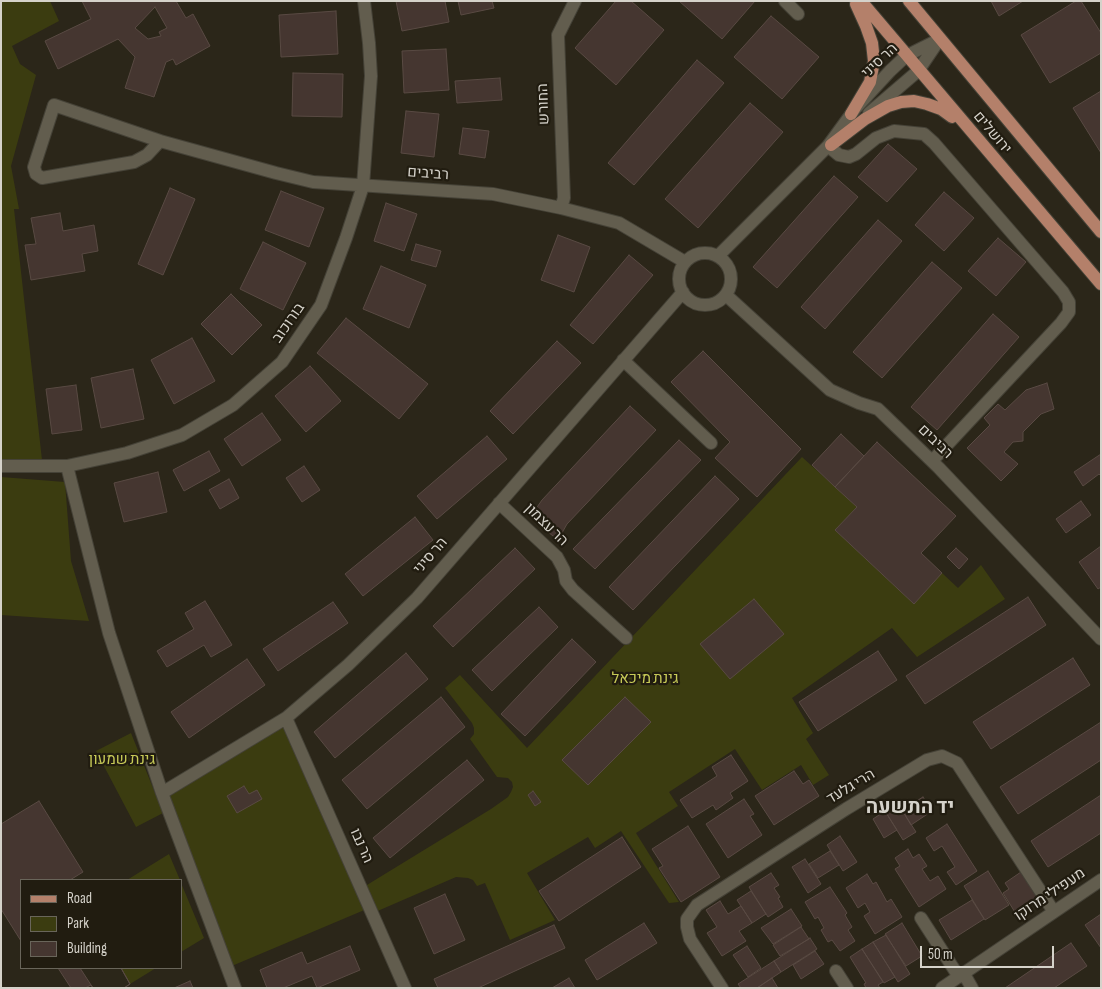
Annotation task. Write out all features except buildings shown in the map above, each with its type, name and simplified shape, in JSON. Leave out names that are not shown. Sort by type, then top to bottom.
[{"type":"main road","points":[[851,114],[870,82],[874,62],[872,43],[855,1]]},
{"type":"main road","name":"ירושלים","points":[[860,1],[1101,284]]},
{"type":"main road","name":"ירושלים","points":[[909,1],[1101,232]]},
{"type":"main road","points":[[830,145],[865,119],[888,106],[901,102],[914,101],[941,109],[966,127]]},
{"type":"street","name":"בורוכוב","points":[[1,466],[68,466],[127,453],[182,435],[233,405],[282,362],[321,305],[363,186],[371,76],[364,1]]},
{"type":"street","name":"החורש","points":[[561,208],[564,198],[558,35],[575,1]]},
{"type":"street","points":[[785,1],[798,14]]},
{"type":"street","name":"הר סיני","points":[[830,145],[851,114],[890,71],[906,56],[940,39]]},
{"type":"street","name":"הר סיני","points":[[718,256],[830,145],[918,71],[940,39]]},
{"type":"street","name":"רביבים","points":[[160,141],[147,155],[134,162],[42,178],[36,174],[34,167],[54,105],[160,141],[313,182],[492,194],[561,208],[619,223],[685,262]]},
{"type":"street","points":[[830,145],[839,155],[849,157],[856,154],[876,138],[894,131],[924,134],[934,143],[1064,292],[1069,302],[1069,312],[1062,323],[932,461]]},
{"type":"street","points":[[704,253],[718,256],[725,262],[729,270],[731,278],[730,287],[726,294],[712,304],[696,303],[689,299],[680,285],[679,277],[685,262],[697,254],[704,253]]},
{"type":"street","name":"הר סיני","points":[[162,793],[286,718],[348,665],[417,598],[683,292]]},
{"type":"street","name":"רביבים","points":[[726,294],[830,390],[878,409],[932,461],[1101,639]]},
{"type":"street","points":[[624,360],[711,443]]},
{"type":"street","points":[[68,466],[109,633],[162,793],[235,988]]},
{"type":"street","name":"הר עצמון","points":[[499,503],[558,557],[564,570],[566,581],[573,590],[626,638]]},
{"type":"street","name":"הר נבו","points":[[286,718],[405,988]]},
{"type":"street","name":"הרי גלעד","points":[[722,988],[690,939],[687,919],[697,905],[854,804],[927,760],[942,756],[957,763],[1054,912]]},
{"type":"street","name":"מעפילי מרוקו","points":[[942,988],[1101,880]]},
{"type":"street","points":[[922,918],[961,976],[972,988]]},
{"type":"street","points":[[836,971],[847,988]]},
{"type":"green space","points":[[1,1],[50,1],[59,21],[12,46],[20,64],[36,75],[11,166],[19,209],[14,209],[42,460],[1,460]]},
{"type":"green space","name":"גינת מיכאל","points":[[802,457],[857,507],[835,530],[914,604],[942,573],[958,588],[981,565],[1005,599],[917,657],[892,628],[792,698],[813,733],[806,739],[829,775],[813,785],[801,765],[762,790],[735,749],[669,792],[678,806],[636,833],[679,902],[669,903],[621,831],[595,848],[588,837],[527,873],[555,920],[510,940],[485,883],[477,886],[473,880],[456,877],[373,913],[370,907],[227,968],[162,793],[286,718],[362,888],[491,809],[508,797],[511,792],[512,782],[508,778],[497,777],[470,739],[474,734],[472,723],[445,688],[460,675],[527,748]]},
{"type":"green space","points":[[1,477],[65,482],[71,561],[89,621],[1,615]]},
{"type":"green space","name":"גינת שמעון","points":[[131,733],[163,813],[136,827],[96,751]]},
{"type":"green space","points":[[169,854],[180,879],[129,879]]},
{"type":"green space","points":[[182,885],[204,938],[182,951]]},
{"type":"green space","points":[[122,969],[154,969],[130,984]]},
{"type":"district","name":"יד התשעה","points":[[910,808]]}]
